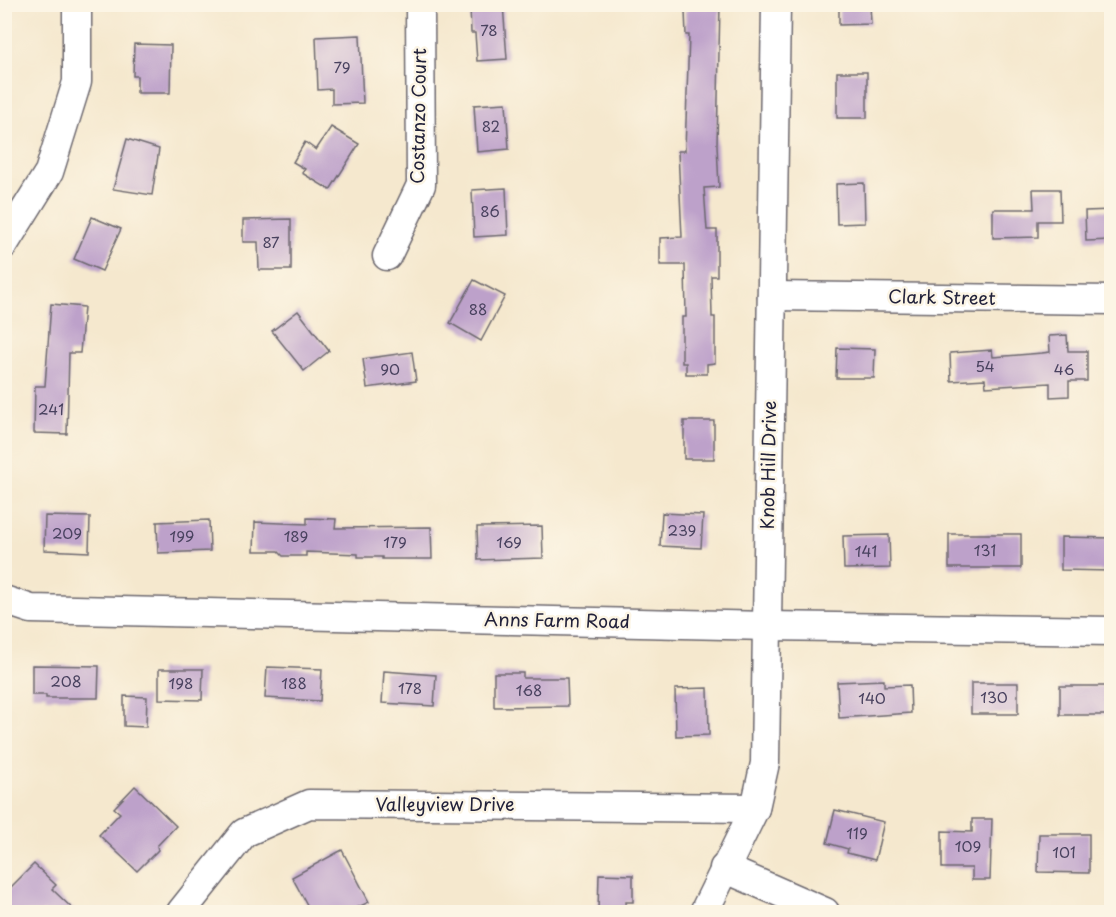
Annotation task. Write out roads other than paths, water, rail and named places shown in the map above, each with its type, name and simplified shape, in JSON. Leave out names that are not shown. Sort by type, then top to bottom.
[{"type":"street","points":[[4,244],[49,172],[76,81],[77,4]]},
{"type":"street","name":"Costanzo Court","points":[[387,256],[421,185],[420,4]]},
{"type":"street","name":"Knob Hill Drive","points":[[704,912],[754,808],[765,763],[776,4]]},
{"type":"street","name":"Clark Street","points":[[772,297],[1112,300]]},
{"type":"street","name":"Anns Farm Road","points":[[4,600],[31,609],[767,626],[1112,631]]},
{"type":"street","name":"Valleyview Drive","points":[[181,912],[244,833],[309,804],[754,808]]},
{"type":"street","points":[[724,868],[825,912]]}]
